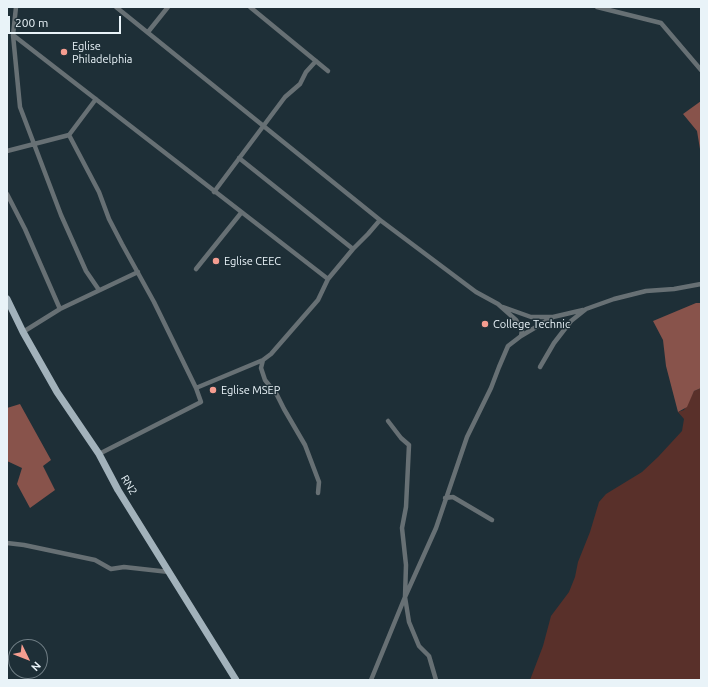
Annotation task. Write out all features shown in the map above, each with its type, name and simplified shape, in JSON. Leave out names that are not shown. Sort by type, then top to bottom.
[{"type":"main road","name":"RN2","points":[[7,299],[23,332],[57,392],[99,454],[118,490],[140,523],[236,680]]},
{"type":"street","points":[[16,7],[13,35],[20,107],[61,215],[86,271],[99,290]]},
{"type":"street","points":[[116,7],[380,220],[476,292],[498,304],[531,317],[553,317],[585,310],[614,299],[647,291],[676,289],[701,284]]},
{"type":"street","points":[[148,32],[168,7]]},
{"type":"street","points":[[250,7],[328,71]]},
{"type":"street","points":[[597,7],[661,23],[701,70]]},
{"type":"street","points":[[13,35],[328,279]]},
{"type":"street","points":[[214,192],[285,96],[300,84],[306,72],[316,61]]},
{"type":"street","points":[[7,151],[69,135],[96,99]]},
{"type":"street","points":[[69,135],[99,192],[109,219],[154,302],[196,388],[201,402],[99,454]]},
{"type":"street","points":[[239,158],[353,249]]},
{"type":"street","points":[[7,194],[25,229],[60,309]]},
{"type":"street","points":[[196,269],[241,213]]},
{"type":"street","points":[[196,388],[263,360],[271,354],[318,300],[328,279],[380,220]]},
{"type":"street","points":[[23,332],[60,309],[138,272]]},
{"type":"street","points":[[498,304],[516,320],[522,330],[521,336]]},
{"type":"street","points":[[540,367],[554,343],[572,321],[585,310]]},
{"type":"street","points":[[371,680],[405,597],[436,528],[467,437],[491,388],[508,346],[521,336],[553,317]]},
{"type":"street","points":[[263,360],[261,368],[265,380],[277,395],[305,445],[319,482],[318,493]]},
{"type":"street","points":[[388,421],[401,438],[409,445],[406,506],[402,528],[406,565],[405,597],[410,622],[419,646],[429,656],[436,680]]},
{"type":"street","points":[[445,498],[453,498],[492,520]]},
{"type":"street","points":[[7,543],[24,545],[95,560],[111,569],[124,567],[169,572]]},
{"type":"shaded area","points":[[701,101],[701,155],[697,131],[683,114]]},
{"type":"shaded area","points":[[696,303],[701,303],[701,388],[694,391],[687,407],[678,412],[666,366],[663,340],[653,321]]},
{"type":"shaded area","points":[[701,388],[701,680],[530,680],[543,646],[551,616],[569,592],[575,577],[578,562],[590,532],[599,502],[606,494],[642,472],[682,431],[684,419],[678,412],[684,410],[694,391]]},
{"type":"shaded area","points":[[20,404],[51,460],[43,466],[55,490],[30,508],[17,484],[22,468],[7,461],[7,408]]},
{"type":"place","name":"Eglise Philadelphia","points":[[64,52]]},
{"type":"place","name":"Eglise CEEC","points":[[216,261]]},
{"type":"place","name":"College Technic","points":[[485,324]]},
{"type":"place","name":"Eglise MSEP","points":[[213,390]]}]
